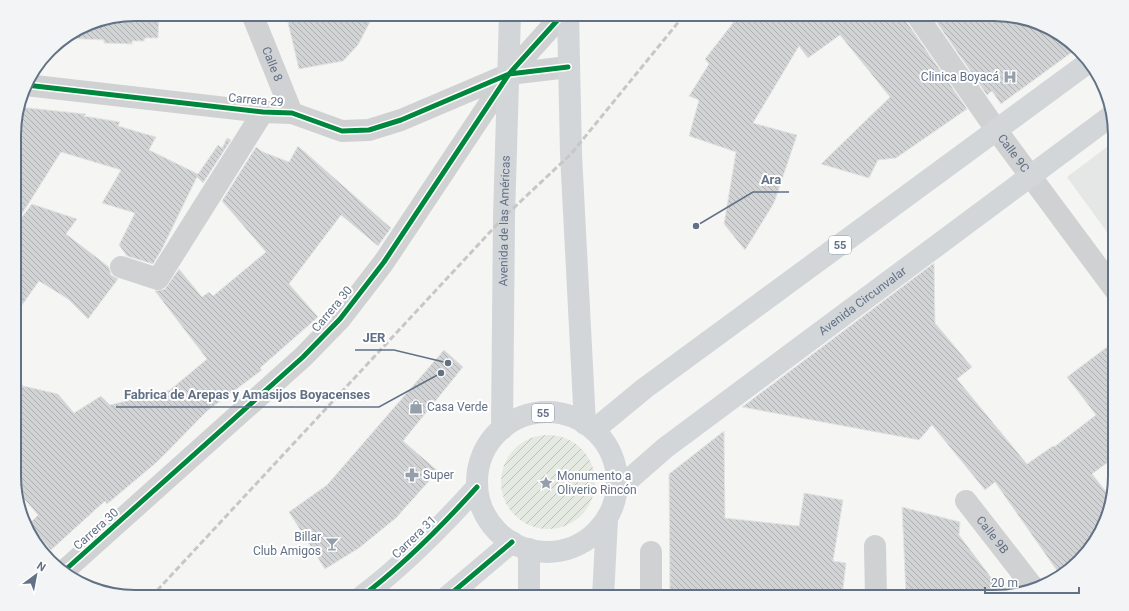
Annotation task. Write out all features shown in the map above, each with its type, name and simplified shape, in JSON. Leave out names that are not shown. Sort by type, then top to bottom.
[{"type":"main road","name":"Avenida de las Américas","points":[[502,429],[504,217],[510,21]]},
{"type":"main road","points":[[568,21],[568,67],[590,427]]},
{"type":"main road","name":"55","points":[[590,427],[997,131],[1084,66]]},
{"type":"main road","name":"Avenida Circunvalar","points":[[617,490],[665,448],[1107,119]]},
{"type":"main road","name":"55","points":[[543,413],[565,414],[590,427],[605,443],[613,457],[617,473],[617,490],[613,505],[607,520],[598,530],[576,546],[560,551],[544,552],[521,546],[492,525],[485,513],[477,487],[478,471],[488,445],[502,429],[521,417],[543,413]]},
{"type":"main road","name":"Carrera 31","points":[[371,590],[382,582],[425,543],[477,487]]},
{"type":"main road","points":[[603,590],[607,520]]},
{"type":"main road","points":[[457,590],[521,546],[529,590]]},
{"type":"street","name":"Calle 8","points":[[255,21],[292,113]]},
{"type":"street","name":"Carrera 30","points":[[68,568],[303,357],[340,319],[384,262],[509,74],[557,21]]},
{"type":"street","name":"Calle 9C","points":[[921,21],[997,131],[1108,280]]},
{"type":"street","name":"Carrera 29","points":[[33,85],[263,112],[292,113],[342,131],[369,130],[401,120],[509,74],[568,67]]},
{"type":"street","points":[[121,267],[158,279],[263,112]]},
{"type":"street","name":"Calle 9B","points":[[966,501],[1031,584]]},
{"type":"street","points":[[875,546],[876,590]]},
{"type":"street","points":[[651,552],[651,590]]},
{"type":"shaded area","points":[[1108,146],[1108,233],[1067,177]]},
{"type":"shaded area","points":[[548,435],[566,439],[581,449],[591,464],[595,482],[591,500],[581,515],[566,525],[548,529],[530,525],[515,515],[505,500],[501,482],[505,464],[515,449],[530,439]]},
{"type":"building","points":[[127,21],[159,21],[158,38],[145,38],[144,41],[132,41],[132,44],[104,43],[104,40],[75,38],[91,30],[113,23]]},
{"type":"building","points":[[288,21],[370,21],[358,45],[343,61],[299,69]]},
{"type":"building","points":[[735,21],[906,21],[967,109],[896,158],[878,160],[869,178],[821,164],[890,97],[840,35],[808,58],[799,46],[753,123],[797,135],[774,203],[745,250],[724,224],[736,152],[689,136],[699,100],[689,96],[709,64],[705,59]]},
{"type":"building","name":"Clinica Boyacá","points":[[936,21],[994,21],[1024,25],[1051,36],[1072,52],[1001,104],[992,91],[987,95]]},
{"type":"building","points":[[24,108],[86,114],[84,116],[120,122],[118,126],[156,137],[149,150],[198,174],[218,145],[222,148],[227,138],[231,140],[203,183],[197,177],[162,249],[153,264],[127,256],[119,245],[135,213],[102,203],[121,170],[61,152],[21,215],[21,127]]},
{"type":"building","points":[[298,146],[391,228],[378,246],[341,215],[289,284],[318,317],[260,368],[262,370],[207,411],[157,462],[107,504],[105,501],[51,550],[35,531],[31,522],[38,515],[23,498],[22,491],[21,385],[58,394],[74,413],[101,396],[110,405],[170,390],[207,359],[155,291],[165,289],[179,269],[202,297],[209,292],[213,296],[266,252],[222,201],[256,147],[263,152],[289,162]]},
{"type":"building","points":[[32,204],[77,219],[66,234],[109,267],[111,275],[118,279],[88,319],[68,299],[39,281],[21,306],[21,218]]},
{"type":"building","points":[[934,263],[935,323],[972,367],[957,379],[1027,464],[1053,446],[1054,447],[1096,415],[1067,377],[1108,346],[1108,462],[1092,474],[1107,493],[1104,506],[1096,527],[1089,539],[1080,551],[1057,571],[995,482],[985,490],[932,425],[919,440],[742,407]]},
{"type":"building","points":[[444,350],[463,367],[403,441],[438,471],[396,518],[359,548],[325,569],[289,512],[327,485]]},
{"type":"building","points":[[724,431],[725,518],[799,526],[804,493],[843,500],[833,561],[846,563],[843,590],[670,590],[669,474]]},
{"type":"building","points":[[902,507],[960,522],[959,535],[1000,590],[906,590]]},
{"type":"railway","points":[[158,590],[504,217],[571,154],[679,21]]},
{"type":"cycle path","points":[[68,568],[303,357],[340,319],[384,262],[509,74],[557,21]]},
{"type":"cycle path","points":[[32,86],[263,112],[292,113],[342,131],[369,130],[401,120],[509,74],[568,67]]},
{"type":"cycle path","points":[[370,590],[422,545],[477,487]]},
{"type":"cycle path","points":[[455,590],[512,542]]},
{"type":"place","name":"Clinica Boyacá","points":[[1010,77]]},
{"type":"place","name":"Ara","points":[[696,226]]},
{"type":"place","name":"JER","points":[[448,363]]},
{"type":"place","name":"Fabrica de Arepas y Amasijos Boyacenses","points":[[441,373]]},
{"type":"place","name":"Casa Verde","points":[[416,407]]},
{"type":"place","name":"Super","points":[[412,475]]},
{"type":"place","name":"Monumento a Oliverio Rincón","points":[[546,483]]},
{"type":"place","name":"Billar Club Amigos","points":[[332,544]]}]
